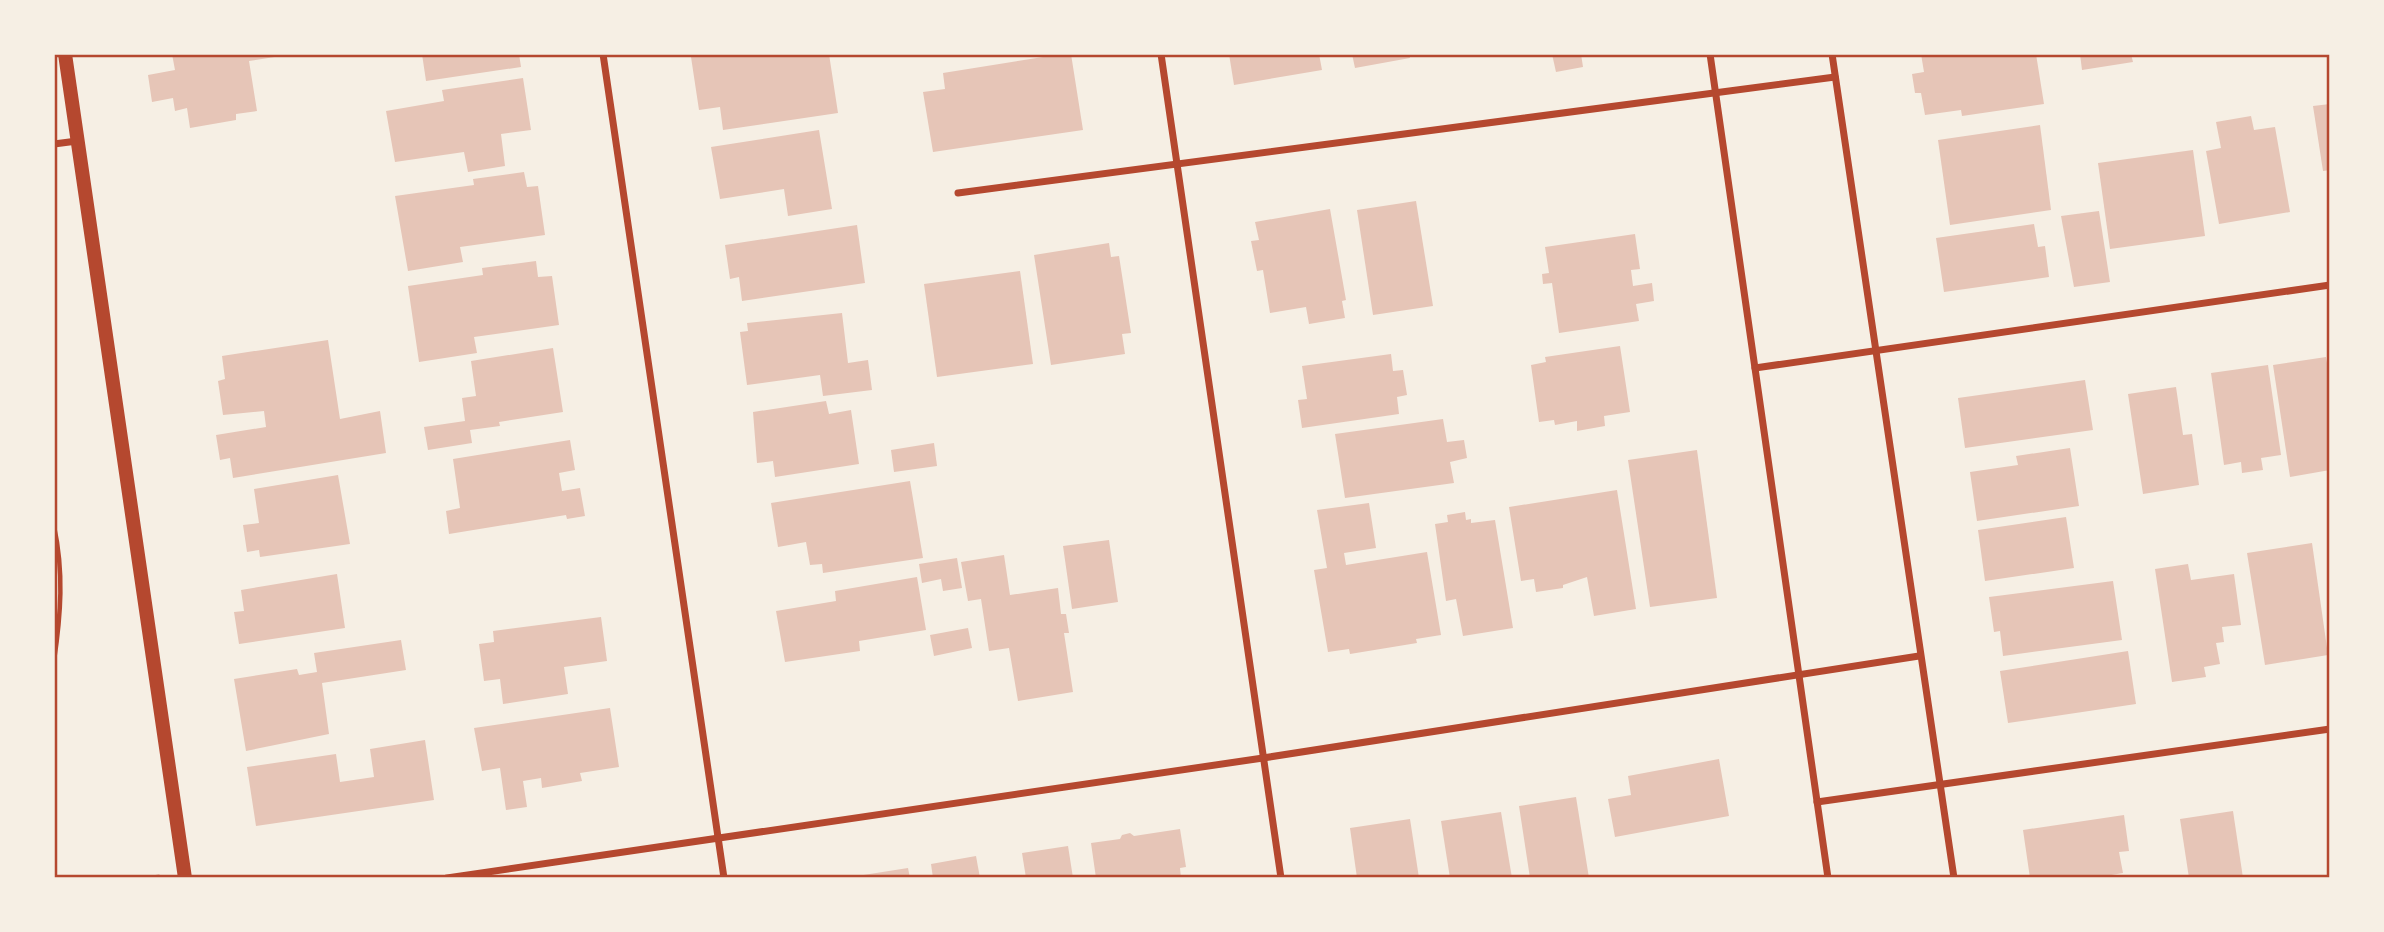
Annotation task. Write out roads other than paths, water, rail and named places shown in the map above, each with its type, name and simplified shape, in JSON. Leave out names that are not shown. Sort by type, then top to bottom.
[{"type":"main road","points":[[65,54],[185,878]]},
{"type":"street","points":[[603,54],[724,878]]},
{"type":"street","points":[[1161,54],[1281,878]]},
{"type":"street","points":[[1710,54],[1828,878]]},
{"type":"street","points":[[1832,54],[1919,656],[1954,878]]},
{"type":"street","points":[[958,193],[1835,77]]},
{"type":"street","points":[[54,144],[77,141]]},
{"type":"street","points":[[1755,368],[2330,285]]},
{"type":"street","points":[[447,878],[1263,758],[1919,656]]},
{"type":"street","points":[[1817,802],[2330,729]]}]
